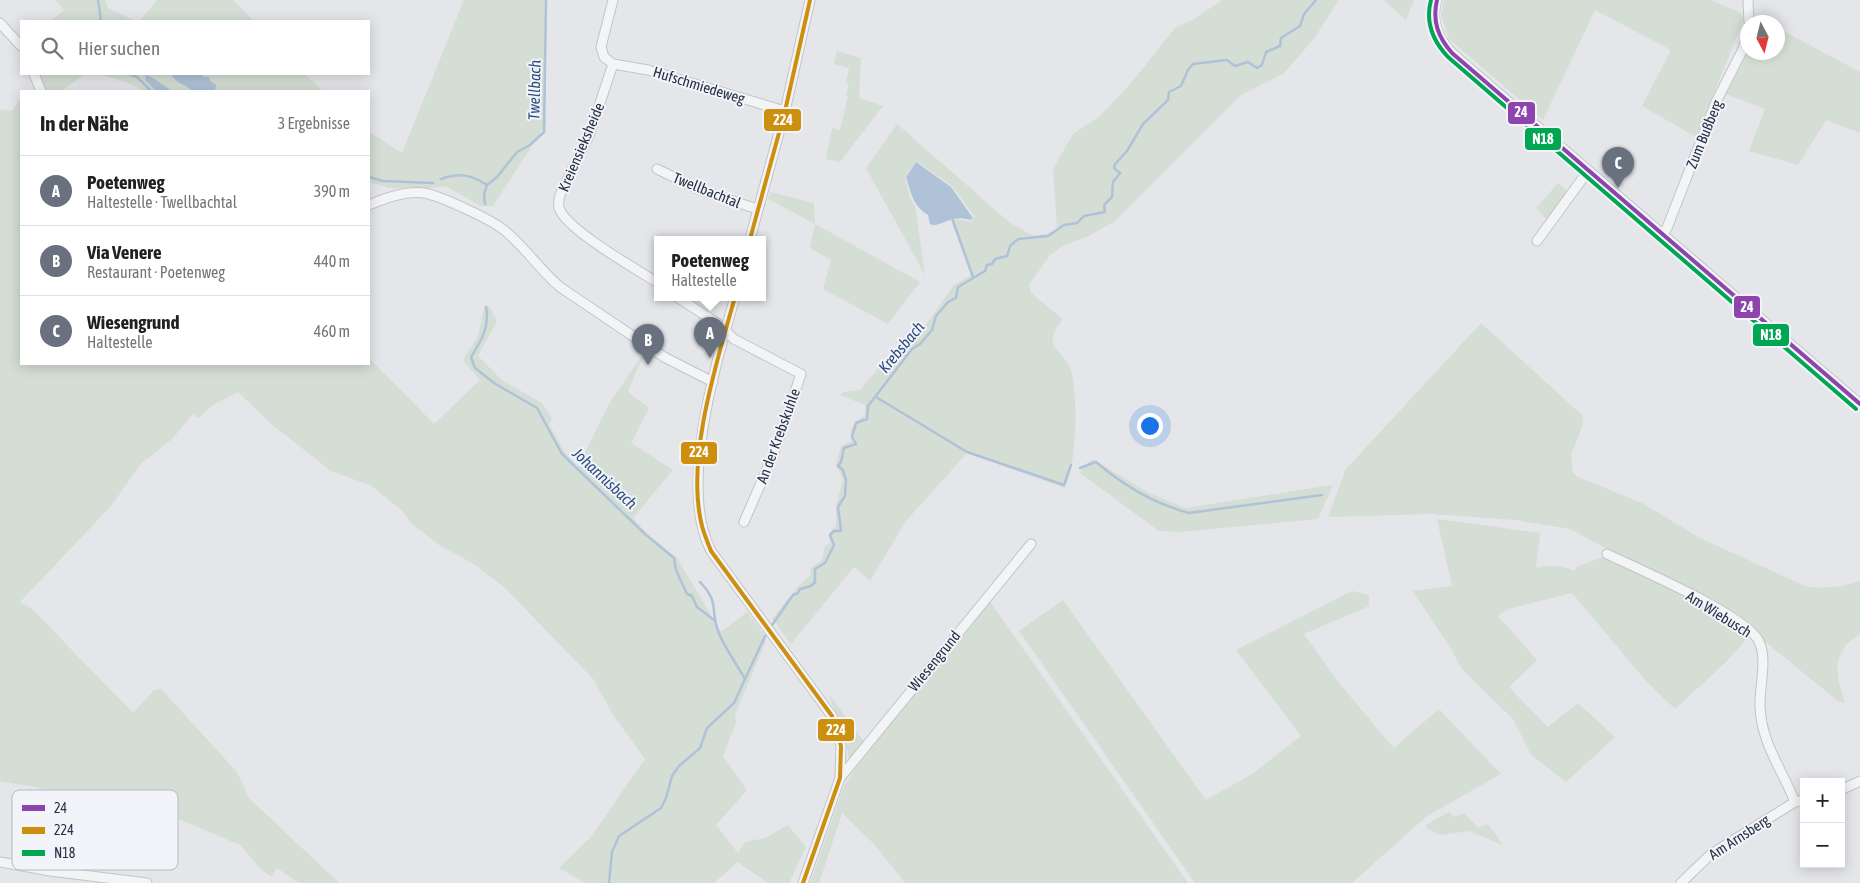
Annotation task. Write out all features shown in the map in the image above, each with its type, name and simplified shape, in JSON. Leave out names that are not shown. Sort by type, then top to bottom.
[{"type":"street","points":[[612,0],[601,47],[604,57],[613,64]]},
{"type":"street","name":"Twellbachtal","points":[[751,236],[785,111],[810,0]]},
{"type":"street","points":[[1437,0],[1434,15],[1436,26],[1446,47],[1860,404]]},
{"type":"street","points":[[1748,0],[1749,15]]},
{"type":"street","points":[[0,23],[20,45]]},
{"type":"street","name":"Zum Bußberg","points":[[1662,234],[1667,228],[1716,102],[1740,55]]},
{"type":"street","name":"Hufschmiedeweg","points":[[613,64],[648,70],[785,111]]},
{"type":"street","name":"Kreiensieksheide","points":[[613,64],[590,133],[560,194],[558,204],[560,211],[580,231],[654,280]]},
{"type":"street","points":[[34,75],[41,90]]},
{"type":"street","name":"Twellbachtal","points":[[657,168],[700,190],[758,210]]},
{"type":"street","points":[[1537,241],[1588,171]]},
{"type":"street","points":[[370,205],[394,196],[425,193],[485,218],[504,230],[545,274],[560,287],[664,357],[713,382]]},
{"type":"street","points":[[683,301],[717,323],[725,332]]},
{"type":"street","points":[[734,301],[713,382],[698,475],[699,517],[703,536],[711,551],[832,716],[841,746],[840,778],[803,883]]},
{"type":"street","name":"An der Krebskuhle","points":[[725,332],[734,339],[801,374],[774,453],[744,522]]},
{"type":"street","name":"Wiesengrund","points":[[840,778],[1031,544]]},
{"type":"street","name":"Am Wiebusch","points":[[1607,554],[1716,609],[1742,625],[1757,639],[1762,659],[1760,706],[1762,731],[1799,801]]},
{"type":"street","points":[[1845,788],[1860,781]]},
{"type":"street","name":"Am Arnsberg","points":[[1681,883],[1711,854],[1799,801]]},
{"type":"street","points":[[44,870],[147,883]]},
{"type":"shaded area","points":[[56,0],[105,0],[108,8],[133,20],[52,20],[64,10]]},
{"type":"shaded area","points":[[157,0],[233,0],[253,20],[141,20]]},
{"type":"shaded area","points":[[464,0],[546,0],[546,124],[493,206],[481,206],[445,186],[423,189],[389,188],[370,182],[370,133],[402,153]]},
{"type":"shaded area","points":[[1222,0],[1339,0],[1313,40],[1283,74],[1241,95],[1115,221],[1089,236],[1064,245],[1050,255],[1029,285],[1031,293],[1063,319],[1054,333],[1053,343],[1069,365],[1075,408],[1072,462],[1065,488],[967,453],[906,521],[870,581],[854,567],[791,644],[772,619],[798,586],[810,576],[811,568],[822,560],[825,546],[830,543],[829,534],[836,525],[836,506],[843,479],[836,465],[841,446],[852,441],[852,429],[865,415],[865,405],[840,395],[843,392],[860,390],[896,347],[905,354],[954,285],[971,275],[951,220],[958,219],[970,222],[975,217],[952,186],[916,161],[905,177],[910,198],[915,206],[925,275],[866,168],[897,124],[1009,222],[1033,236],[1047,234],[1057,229],[1053,169],[1073,134],[1100,116],[1132,82],[1175,28],[1196,18]]},
{"type":"shaded area","points":[[1384,0],[1414,0],[1406,20]]},
{"type":"shaded area","points":[[1444,0],[1711,0],[1742,15],[1740,15],[1740,29],[1696,137],[1642,106],[1671,50],[1595,10],[1543,120],[1449,39],[1441,15]]},
{"type":"shaded area","points":[[1785,32],[1860,72],[1860,133],[1826,120],[1798,165],[1749,151],[1765,109],[1726,94],[1744,60],[1785,60]]},
{"type":"shaded area","points":[[837,51],[861,58],[859,98],[883,106],[840,162],[826,159],[832,128],[840,130],[848,96],[846,95],[849,84],[846,83],[849,68],[834,64]]},
{"type":"shaded area","points":[[37,75],[84,75],[63,90],[45,90]]},
{"type":"shaded area","points":[[102,75],[306,75],[322,90],[143,90],[126,82]]},
{"type":"shaded area","points":[[20,99],[20,365],[370,365],[370,359],[434,424],[480,380],[463,360],[478,336],[484,308],[488,305],[497,321],[478,356],[503,381],[542,403],[552,419],[549,424],[565,452],[578,467],[609,404],[645,351],[648,353],[638,367],[628,392],[649,408],[631,443],[673,470],[633,518],[647,534],[677,558],[721,632],[747,612],[763,633],[766,641],[735,714],[736,723],[723,756],[747,790],[716,825],[738,853],[745,842],[765,838],[788,825],[806,847],[789,883],[768,883],[738,862],[714,883],[585,883],[559,868],[590,838],[645,759],[613,715],[594,680],[505,588],[474,564],[439,545],[412,524],[402,511],[372,486],[331,471],[271,424],[238,392],[213,405],[198,418],[193,414],[173,438],[141,464],[111,506],[20,602],[31,608],[133,713],[154,690],[161,689],[237,772],[249,798],[339,883],[299,883],[277,868],[271,877],[259,867],[240,845],[178,819],[178,790],[51,790],[0,781],[0,109],[12,111]]},
{"type":"shaded area","points":[[1558,183],[1568,192],[1547,220],[1536,208]]},
{"type":"shaded area","points":[[770,192],[814,203],[815,224],[768,199]]},
{"type":"shaded area","points":[[815,224],[920,282],[888,324],[823,289],[831,260],[810,248]]},
{"type":"shaded area","points":[[1481,323],[1583,416],[1582,427],[1571,455],[1573,473],[1578,477],[1644,504],[1698,537],[1807,587],[1834,587],[1860,581],[1860,634],[1844,648],[1838,664],[1839,682],[1845,702],[1839,702],[1740,621],[1570,529],[1515,520],[1433,514],[1328,517],[1346,469]]},
{"type":"shaded area","points":[[1093,459],[1149,493],[1185,508],[1333,485],[1318,519],[1181,532],[1159,531],[1080,473],[1083,466]]},
{"type":"shaded area","points":[[1437,519],[1540,533],[1536,568],[1556,566],[1575,571],[1576,567],[1606,556],[1713,611],[1749,636],[1727,661],[1675,709],[1647,682],[1572,593],[1508,609],[1498,616],[1537,660],[1509,687],[1548,727],[1578,703],[1615,737],[1566,782],[1531,755],[1513,719],[1462,669],[1413,591],[1452,586]]},
{"type":"shaded area","points":[[1352,591],[1369,595],[1369,606],[1304,634],[1338,682],[1394,748],[1439,709],[1501,774],[1427,816],[1352,883],[1195,883],[1019,631],[1063,600],[1206,800],[1252,774],[1301,736],[1236,650]]},
{"type":"shaded area","points":[[989,600],[1188,883],[905,883],[874,844],[842,813],[819,883],[810,883],[844,786],[866,751]]},
{"type":"shaded area","points":[[828,693],[865,743],[851,760],[849,759],[838,718]]},
{"type":"shaded area","points":[[1449,812],[1454,817],[1464,813],[1478,828],[1488,824],[1503,845],[1469,831],[1440,835],[1427,828],[1426,825]]},
{"type":"water","points":[[146,75],[171,90],[155,90],[145,80]]},
{"type":"water","points":[[172,75],[201,75],[209,77],[210,81],[216,85],[215,90],[191,90],[173,78]]},
{"type":"water","points":[[916,162],[951,187],[973,218],[970,220],[957,218],[933,225],[930,224],[928,215],[919,208],[913,199],[906,177]]},
{"type":"waterway","name":"Johannisbach","points":[[98,0],[101,20]]},
{"type":"waterway","name":"Twellbach","points":[[487,185],[497,177],[517,152],[530,145],[544,132],[546,0]]},
{"type":"waterway","name":"Krebsbach","points":[[770,628],[793,595],[798,593],[800,589],[811,586],[815,582],[815,569],[825,563],[834,545],[830,535],[834,531],[841,531],[838,507],[845,496],[846,480],[843,470],[838,466],[841,462],[844,448],[856,444],[852,437],[856,423],[867,419],[868,406],[912,349],[920,344],[932,330],[936,316],[948,302],[956,298],[958,287],[985,271],[987,265],[992,264],[995,259],[1007,256],[1010,246],[1018,239],[1048,236],[1064,225],[1077,223],[1084,216],[1105,212],[1104,205],[1112,197],[1113,182],[1120,173],[1114,168],[1115,164],[1127,151],[1143,124],[1168,100],[1169,92],[1181,86],[1188,70],[1193,64],[1227,60],[1235,66],[1248,62],[1257,68],[1262,65],[1266,52],[1280,46],[1281,38],[1300,26],[1304,14],[1316,0]]},
{"type":"waterway","name":"Johannisbach","points":[[132,75],[137,77],[150,90]]},
{"type":"waterway","name":"Johannisbach","points":[[441,179],[459,175],[470,177],[487,185]]},
{"type":"waterway","name":"Johannisbach","points":[[370,177],[383,181],[433,183]]},
{"type":"waterway","name":"Johannisbach","points":[[485,204],[484,194],[487,185]]},
{"type":"waterway","points":[[952,218],[973,277]]},
{"type":"waterway","name":"Johannisbach","points":[[486,307],[486,327],[471,357],[475,368],[494,383],[537,408],[562,454],[645,534],[674,558],[676,570],[687,594],[692,596],[697,607],[714,620]]},
{"type":"waterway","points":[[876,397],[967,452],[1064,485],[1071,465]]},
{"type":"waterway","points":[[1080,468],[1096,462],[1140,493],[1189,513],[1322,495]]},
{"type":"waterway","name":"Johannisbach","points":[[609,883],[612,852],[619,836],[661,808],[672,776],[679,766],[700,748],[707,728],[734,703],[745,679],[718,631],[710,595],[700,582]]},
{"type":"waterway","points":[[745,679],[767,632]]},
{"type":"transit line","name":"224","points":[[751,236],[785,111],[810,0]]},
{"type":"transit line","name":"N18","points":[[1431,0],[1429,16],[1434,38],[1448,57],[1856,409]]},
{"type":"transit line","name":"24","points":[[1437,0],[1435,15],[1437,28],[1443,41],[1452,53],[1860,404]]},
{"type":"transit line","name":"224","points":[[734,301],[705,411],[697,471],[698,500],[702,526],[711,551],[832,716],[841,746],[840,778],[803,883]]},
{"type":"place","name":"Wiesengrund","points":[[1618,188]]},
{"type":"place","name":"Poetenweg","points":[[710,358]]},
{"type":"place","name":"Via Venere","points":[[648,365]]}]
